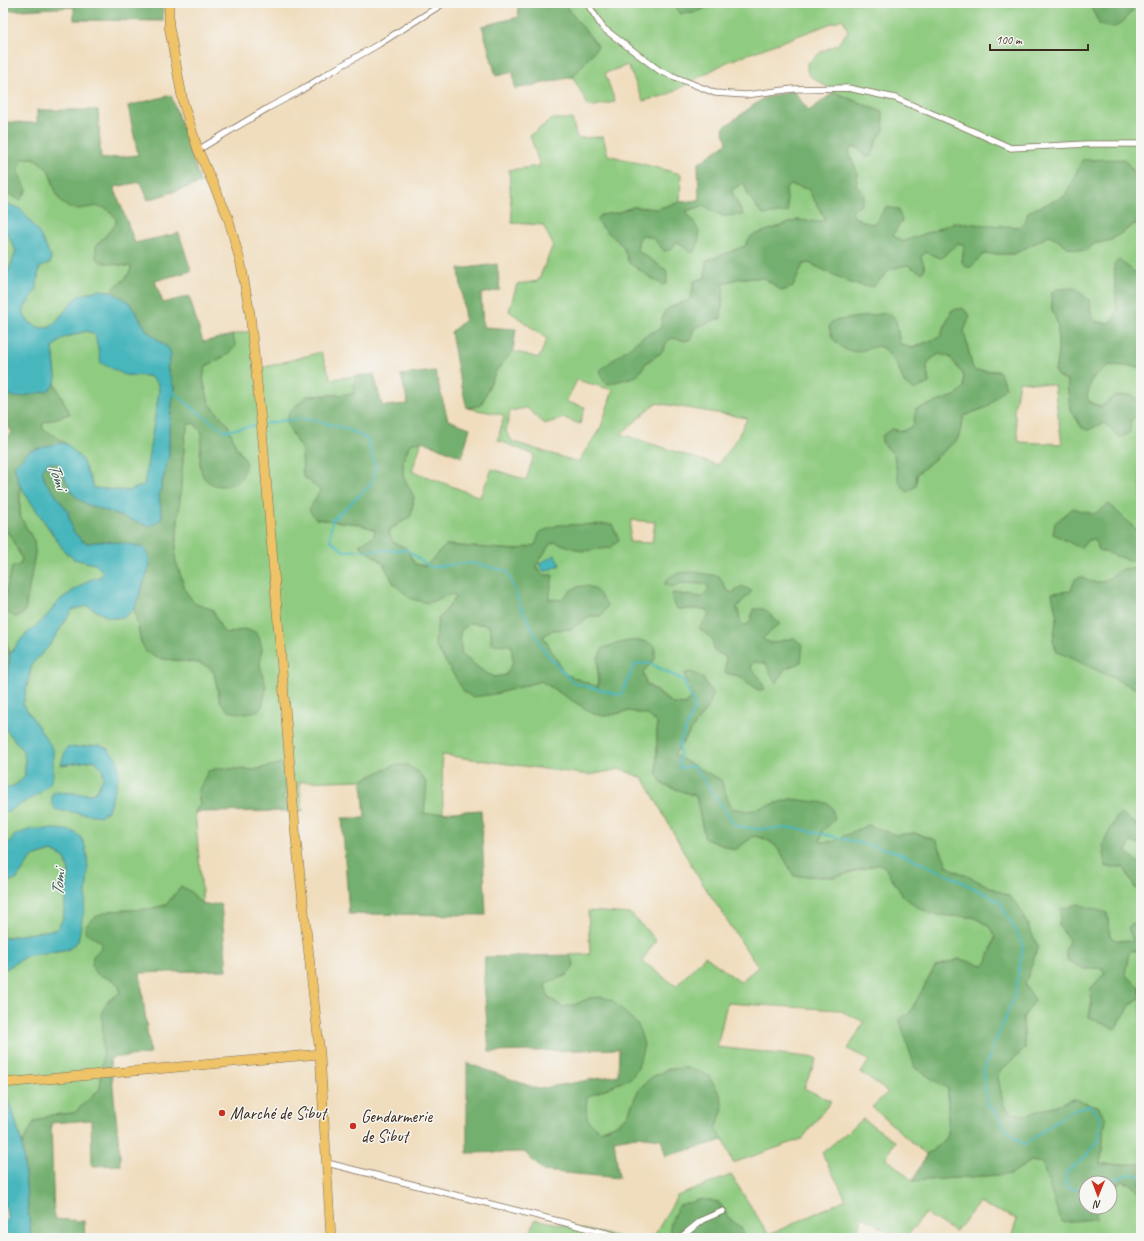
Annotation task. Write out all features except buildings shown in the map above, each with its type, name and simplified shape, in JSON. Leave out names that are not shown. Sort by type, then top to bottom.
[{"type":"main road","points":[[169,3],[169,26],[183,102],[198,150],[228,218],[241,264],[250,314],[263,441],[296,839],[320,1054],[333,1237]]},
{"type":"main road","points":[[5,1083],[320,1054]]},
{"type":"street","points":[[198,150],[379,44],[444,3]]},
{"type":"street","points":[[587,3],[603,28],[660,70],[715,93],[746,95],[793,89],[848,88],[895,98],[1010,148],[1087,144],[1141,144]]},
{"type":"street","points":[[327,1163],[626,1238]]},
{"type":"street","points":[[680,1238],[702,1220],[723,1211]]},
{"type":"green space","points":[[3,3],[163,3],[163,21],[74,20],[74,7],[3,11]]},
{"type":"green space","points":[[517,3],[563,3],[598,46],[573,77],[515,89],[513,72],[496,76],[482,26],[519,17]]},
{"type":"green space","points":[[563,3],[599,3],[606,11],[616,3],[676,3],[674,5],[693,13],[718,3],[1089,3],[1100,25],[1133,11],[1129,3],[1141,3],[1141,199],[1132,168],[1028,212],[1025,224],[1020,227],[954,223],[902,242],[893,235],[902,220],[886,207],[876,222],[870,224],[854,217],[851,211],[861,205],[856,186],[858,174],[849,152],[852,147],[858,148],[866,157],[872,156],[877,140],[884,130],[882,112],[834,92],[809,75],[807,70],[807,64],[821,52],[838,44],[848,31],[843,19],[727,62],[667,95],[643,101],[628,65],[605,73],[615,102],[589,107],[573,77],[598,46]]},
{"type":"green space","points":[[676,3],[718,3],[693,13],[681,14],[674,5]]},
{"type":"green space","points":[[1089,3],[1129,3],[1133,10],[1119,25],[1115,27],[1106,27],[1100,25]]},
{"type":"green space","points":[[793,90],[809,111],[834,92],[882,112],[884,130],[877,140],[872,156],[866,157],[858,148],[852,147],[849,152],[858,174],[856,186],[865,194],[861,205],[852,211],[854,217],[870,224],[876,222],[886,207],[898,209],[902,220],[893,235],[902,242],[954,223],[1020,227],[1025,223],[1028,212],[1065,196],[1082,160],[1124,159],[1134,174],[1139,191],[1141,227],[1140,225],[1135,224],[1111,240],[1094,244],[1085,251],[1069,248],[1050,235],[1014,254],[984,254],[971,267],[966,267],[962,262],[964,245],[959,243],[941,258],[925,252],[921,257],[925,268],[922,273],[907,265],[890,269],[874,286],[868,287],[851,283],[809,263],[803,264],[793,287],[782,291],[764,278],[740,278],[724,283],[721,318],[694,328],[691,339],[686,341],[672,338],[667,341],[662,352],[647,362],[637,376],[609,384],[604,382],[600,370],[644,336],[660,329],[664,312],[669,308],[691,299],[694,281],[705,278],[706,261],[745,246],[751,236],[798,220],[820,222],[825,219],[808,189],[791,185],[786,188],[788,212],[763,215],[749,197],[744,183],[731,190],[743,215],[723,216],[704,206],[686,211],[696,226],[699,234],[698,245],[695,252],[690,252],[677,241],[671,250],[664,251],[653,238],[643,235],[639,239],[637,250],[667,271],[667,283],[662,285],[629,263],[623,246],[597,221],[600,215],[616,213],[633,207],[656,209],[680,202],[699,200],[698,164],[727,143],[723,128],[762,99]]},
{"type":"green space","points":[[171,95],[201,183],[148,200],[141,182],[114,187],[135,243],[179,233],[191,271],[155,281],[163,303],[189,296],[203,342],[232,335],[236,346],[227,355],[206,366],[203,379],[209,403],[228,425],[236,447],[246,461],[244,472],[241,478],[233,484],[222,486],[208,482],[202,474],[201,468],[200,456],[202,432],[194,423],[188,425],[185,437],[175,558],[185,590],[195,604],[212,609],[222,630],[227,634],[244,629],[255,632],[259,637],[262,648],[260,665],[266,687],[263,705],[259,710],[246,714],[228,711],[220,701],[214,673],[210,668],[199,663],[157,658],[146,652],[141,642],[134,609],[150,566],[105,541],[87,543],[82,541],[73,531],[67,510],[45,481],[42,470],[48,463],[57,462],[73,494],[162,517],[159,495],[169,455],[169,427],[174,388],[167,368],[171,355],[169,349],[147,331],[129,302],[110,291],[126,278],[132,267],[101,262],[96,258],[96,246],[116,224],[116,219],[107,209],[102,207],[74,209],[63,204],[57,195],[48,170],[34,158],[23,158],[19,167],[20,174],[27,190],[21,200],[3,192],[3,122],[37,123],[37,110],[98,110],[101,159],[138,155],[128,106]]},
{"type":"green space","points":[[553,119],[572,119],[577,138],[603,137],[608,155],[681,174],[680,202],[656,209],[633,207],[616,213],[600,215],[601,226],[623,246],[629,263],[667,271],[637,250],[639,239],[643,234],[653,238],[665,251],[677,241],[690,252],[686,211],[704,206],[723,216],[743,214],[731,190],[744,183],[749,197],[791,185],[808,189],[825,219],[820,222],[798,220],[752,236],[745,246],[706,261],[705,278],[694,281],[691,299],[669,308],[664,312],[660,329],[644,336],[637,376],[647,362],[662,352],[667,341],[672,338],[691,339],[694,328],[721,318],[724,283],[741,278],[764,278],[793,287],[803,264],[809,263],[851,283],[874,286],[890,269],[907,265],[925,268],[921,257],[925,252],[941,258],[959,243],[964,245],[962,262],[971,267],[984,254],[1014,254],[1050,235],[1069,248],[1085,251],[1094,244],[1111,240],[1135,224],[1140,225],[1141,274],[1138,275],[1119,260],[1114,264],[1117,310],[1113,320],[1108,323],[1096,322],[1092,318],[1089,300],[1052,292],[1052,309],[1058,325],[1058,354],[1055,371],[1057,376],[1067,381],[1070,409],[1088,430],[1104,423],[1121,438],[1115,396],[1101,407],[1090,402],[1087,397],[1091,380],[1109,365],[1141,367],[1141,544],[1136,529],[1089,540],[1094,539],[1141,564],[1139,569],[1122,569],[1103,582],[1091,582],[1075,579],[1071,591],[1052,594],[1057,617],[1053,640],[1056,651],[1141,691],[1141,828],[1121,814],[1124,867],[1135,887],[1141,890],[1141,930],[1138,925],[1133,942],[1115,940],[1110,936],[1107,913],[1069,940],[1084,969],[1102,968],[1105,973],[1090,989],[1092,1001],[1089,1017],[1115,1029],[1131,1004],[1141,997],[1141,1164],[1100,1164],[1106,1118],[1074,1099],[1026,1115],[1014,1114],[1004,1106],[998,1078],[999,1072],[1025,1049],[1023,1018],[1035,1000],[1025,985],[1038,946],[1009,896],[948,867],[936,840],[914,833],[896,835],[868,825],[831,842],[820,842],[822,831],[791,799],[749,811],[731,809],[721,780],[674,755],[709,705],[693,694],[685,705],[673,704],[646,683],[643,672],[598,658],[598,688],[565,674],[543,636],[553,630],[571,629],[590,616],[602,616],[575,588],[561,600],[549,599],[552,575],[542,575],[536,566],[550,544],[555,542],[582,551],[612,524],[517,550],[446,545],[426,566],[415,564],[406,548],[393,542],[388,531],[411,516],[414,497],[403,476],[403,460],[410,444],[422,441],[412,471],[480,497],[492,469],[526,480],[534,455],[498,440],[504,415],[467,408],[481,405],[496,371],[513,351],[539,358],[547,339],[509,311],[517,284],[538,281],[553,245],[543,225],[512,223],[509,170],[540,166],[530,135]],"holes":[[[952,310],[970,316],[964,331],[972,366],[975,371],[999,371],[987,407],[964,416],[958,439],[917,474],[916,486],[899,483],[894,455],[882,442],[891,429],[903,431],[914,426],[916,409],[955,396],[964,387],[964,376],[950,357],[939,354],[928,363],[927,369],[929,383],[904,383],[898,366],[892,356],[883,348],[878,346],[896,321],[900,344],[911,348],[940,337]],[[577,380],[613,390],[601,427],[578,462],[513,442],[506,432],[510,411],[527,408],[544,424],[564,418],[580,424],[585,407],[566,402]],[[1019,381],[1054,385],[1062,444],[1019,442],[1014,411]],[[656,403],[747,418],[735,442],[717,465],[621,434]],[[631,520],[655,522],[652,543],[629,542]],[[719,576],[728,591],[734,593],[752,591],[737,607],[741,624],[747,625],[751,620],[753,609],[761,639],[771,643],[794,638],[801,662],[785,669],[765,663],[753,662],[750,667],[761,679],[758,690],[739,676],[725,673],[726,657],[715,651],[707,609],[678,609],[673,593],[701,597],[709,589],[706,584],[682,583]]]},
{"type":"green space","points":[[23,158],[34,158],[48,169],[58,198],[72,208],[103,206],[108,209],[116,218],[116,224],[96,246],[101,262],[132,267],[126,278],[110,291],[90,292],[76,300],[51,327],[40,328],[29,322],[24,315],[24,309],[37,288],[39,268],[50,263],[21,209],[3,202],[3,192],[21,200],[27,190],[19,171]]},
{"type":"green space","points":[[3,225],[16,251],[6,278],[3,280]]},
{"type":"green space","points":[[1119,260],[1138,275],[1141,274],[1141,367],[1109,365],[1091,380],[1087,397],[1090,403],[1101,407],[1115,396],[1133,395],[1137,400],[1139,412],[1131,421],[1130,432],[1121,438],[1104,423],[1088,430],[1082,428],[1070,409],[1067,381],[1057,376],[1055,371],[1058,354],[1058,325],[1052,309],[1052,292],[1057,289],[1075,288],[1089,300],[1092,317],[1096,322],[1108,323],[1113,320],[1117,310],[1114,264]]},
{"type":"green space","points":[[497,264],[500,290],[481,294],[483,327],[516,329],[513,351],[496,371],[481,405],[467,408],[451,332],[465,320],[459,269]]},
{"type":"green space","points":[[963,308],[970,316],[964,331],[972,366],[975,371],[999,371],[1006,387],[987,407],[964,416],[958,439],[917,474],[916,486],[907,492],[899,483],[894,455],[882,442],[882,436],[891,429],[903,431],[913,426],[916,409],[955,396],[964,387],[964,376],[950,357],[939,354],[928,363],[927,369],[929,383],[914,390],[904,383],[898,366],[884,348],[878,346],[856,352],[844,349],[832,338],[829,327],[832,321],[887,313],[893,316],[896,321],[900,344],[911,348],[940,337],[952,310]]},
{"type":"green space","points":[[254,330],[258,369],[321,352],[331,379],[355,376],[353,394],[307,396],[287,424],[302,451],[303,476],[320,490],[316,519],[359,524],[375,530],[374,536],[359,545],[383,563],[394,584],[428,603],[451,594],[456,597],[438,620],[435,645],[495,694],[541,681],[594,714],[605,716],[630,711],[648,715],[657,722],[657,775],[664,785],[696,796],[705,839],[735,850],[754,836],[762,838],[769,841],[779,850],[794,876],[835,877],[879,864],[884,866],[903,896],[933,915],[973,917],[989,926],[995,937],[987,962],[982,965],[959,959],[935,967],[909,1014],[915,1068],[948,1088],[948,1134],[946,1139],[926,1155],[872,1107],[888,1092],[861,1073],[869,1060],[848,1049],[864,1022],[839,1010],[727,1003],[717,1047],[817,1058],[804,1088],[831,1101],[802,1139],[733,1163],[724,1140],[715,1130],[723,1108],[669,1069],[652,1077],[639,1089],[627,1116],[617,1124],[600,1131],[588,1121],[586,1113],[587,1097],[631,1077],[638,1068],[590,998],[574,1005],[562,1007],[548,996],[545,985],[550,981],[567,975],[574,966],[570,955],[590,954],[588,911],[631,914],[656,940],[642,961],[676,986],[705,956],[740,982],[758,967],[695,872],[644,779],[621,769],[589,775],[442,755],[443,813],[424,814],[424,803],[395,765],[362,780],[299,782],[303,811],[287,804],[283,799],[291,777],[283,763],[254,770],[219,768],[198,792],[200,804],[195,812],[203,905],[191,892],[181,886],[166,905],[149,909],[109,911],[85,932],[101,942],[101,948],[93,956],[95,972],[115,982],[120,989],[120,993],[108,1001],[100,1089],[74,1113],[51,1115],[34,1122],[22,1144],[13,1112],[4,1093],[3,971],[26,956],[69,949],[88,854],[15,835],[3,850],[3,814],[8,810],[53,749],[23,704],[32,664],[49,646],[73,609],[88,606],[106,616],[116,618],[127,614],[134,609],[141,642],[157,658],[199,663],[210,668],[214,673],[220,701],[266,687],[259,665],[262,648],[244,629],[227,634],[222,630],[212,609],[195,605],[185,590],[175,558],[185,437],[188,425],[193,423],[202,432],[200,466],[246,461],[236,447],[228,425],[209,403],[203,379],[206,366],[227,355],[236,346],[232,335]],"holes":[[[108,749],[100,816],[53,792],[90,794],[96,792],[104,777],[102,769],[95,760],[61,765]]]},
{"type":"green space","points":[[87,331],[95,334],[125,375],[149,376],[158,384],[159,392],[144,485],[128,491],[94,488],[82,460],[67,444],[42,428],[44,422],[70,414],[55,384],[56,376],[53,347],[63,338]]},
{"type":"green space","points":[[435,371],[448,420],[470,428],[462,457],[422,441],[410,444],[403,460],[403,476],[414,497],[411,516],[388,531],[393,542],[406,548],[415,564],[426,566],[446,545],[516,550],[535,545],[540,532],[558,525],[612,524],[619,540],[610,548],[582,551],[555,542],[550,544],[536,566],[542,575],[553,575],[549,599],[561,600],[573,589],[586,586],[595,590],[607,606],[602,616],[590,616],[571,629],[553,630],[543,636],[565,674],[598,687],[598,658],[603,648],[630,641],[644,641],[650,643],[655,647],[655,659],[643,672],[646,684],[673,704],[685,705],[693,694],[685,679],[685,673],[691,672],[702,677],[713,694],[709,705],[674,755],[721,780],[731,808],[749,811],[791,799],[827,803],[832,807],[835,820],[822,831],[820,842],[831,842],[868,825],[896,835],[914,833],[936,840],[948,867],[1009,896],[1018,905],[1038,946],[1025,985],[1035,1000],[1023,1018],[1025,1049],[999,1072],[998,1078],[1004,1106],[1014,1114],[1026,1115],[1074,1099],[1098,1106],[1106,1118],[1100,1164],[1141,1164],[1141,1195],[1133,1185],[1123,1181],[1118,1184],[1118,1175],[1078,1175],[1078,1215],[1096,1215],[1096,1219],[1061,1222],[1042,1163],[1031,1161],[1011,1174],[913,1181],[926,1155],[946,1139],[948,1134],[948,1089],[915,1068],[899,1018],[909,1014],[935,967],[959,959],[982,965],[987,962],[995,937],[989,926],[973,917],[933,915],[917,907],[903,896],[884,866],[879,864],[835,877],[794,876],[779,850],[769,841],[762,838],[754,836],[735,850],[705,839],[696,796],[664,785],[657,775],[657,723],[648,715],[630,711],[605,716],[594,714],[541,681],[495,694],[473,697],[465,693],[435,645],[438,620],[456,597],[451,594],[428,603],[411,599],[394,584],[383,563],[359,545],[374,536],[375,530],[359,524],[316,519],[309,510],[320,490],[303,476],[302,451],[287,424],[289,412],[307,396],[353,394],[355,376],[374,374],[382,406],[408,404],[401,375]],"holes":[[[470,623],[488,625],[491,631],[491,644],[511,645],[513,662],[506,675],[494,677],[484,672],[461,654],[460,631]]]},
{"type":"green space","points":[[55,384],[70,414],[44,422],[42,428],[67,444],[58,443],[14,466],[20,486],[20,516],[34,541],[35,553],[25,611],[21,616],[15,617],[8,613],[3,603],[12,567],[20,565],[22,559],[10,535],[3,530],[3,442],[11,432],[9,427],[3,424],[3,389],[4,391],[48,391]]},
{"type":"green space","points":[[20,486],[65,552],[74,559],[95,564],[103,572],[100,577],[89,580],[61,599],[45,618],[23,637],[10,654],[3,631],[3,603],[8,613],[21,616],[25,611],[35,553],[34,541],[20,516]]},
{"type":"green space","points":[[1109,504],[1136,529],[1141,544],[1141,564],[1099,550],[1094,539],[1089,540],[1080,548],[1053,534],[1055,523],[1073,508],[1094,514]]},
{"type":"green space","points":[[3,530],[10,535],[22,559],[3,600]]},
{"type":"green space","points":[[1141,564],[1141,691],[1056,651],[1053,640],[1057,617],[1052,593],[1071,591],[1075,579],[1081,577],[1091,582],[1103,582],[1122,569],[1139,569]]},
{"type":"green space","points":[[694,572],[719,576],[727,591],[732,593],[742,586],[752,591],[737,607],[741,624],[747,625],[751,620],[753,609],[764,609],[780,624],[762,639],[771,643],[794,638],[803,645],[801,662],[785,669],[776,683],[765,663],[753,662],[750,667],[761,679],[765,690],[758,690],[739,676],[725,673],[726,657],[714,651],[712,639],[699,628],[709,615],[707,609],[677,609],[672,599],[673,593],[701,597],[709,589],[706,584],[682,583],[671,587],[665,584],[673,575]]},
{"type":"green space","points":[[470,623],[488,625],[491,631],[511,645],[513,662],[506,675],[494,677],[484,672],[461,654],[460,631]]},
{"type":"green space","points":[[3,631],[10,654],[3,701]]},
{"type":"green space","points":[[3,726],[22,749],[25,758],[25,776],[15,785],[10,787],[3,787],[3,744],[6,742],[3,733]]},
{"type":"green space","points":[[283,763],[287,766],[291,777],[283,799],[287,804],[303,811],[195,812],[200,804],[198,792],[208,771],[219,768],[254,770]]},
{"type":"green space","points":[[395,765],[407,765],[417,771],[425,780],[427,786],[424,814],[481,810],[486,915],[349,914],[342,818],[365,818],[362,780]]},
{"type":"green space","points":[[1121,814],[1141,828],[1141,844],[1130,842],[1127,852],[1141,865],[1141,890],[1135,888],[1124,867],[1106,867],[1103,844],[1116,818]]},
{"type":"green space","points":[[1130,842],[1141,844],[1141,865],[1127,852]]},
{"type":"green space","points":[[52,851],[65,858],[69,872],[63,919],[57,929],[3,938],[3,882],[16,880],[32,857]]},
{"type":"green space","points":[[181,886],[191,892],[203,905],[221,904],[227,970],[140,973],[150,1054],[110,1058],[121,1165],[92,1166],[91,1120],[51,1123],[54,1219],[84,1221],[85,1238],[31,1238],[22,1144],[34,1122],[51,1115],[74,1113],[100,1089],[103,1053],[102,1011],[108,1001],[120,993],[117,983],[99,975],[93,969],[93,956],[101,948],[101,942],[85,932],[85,927],[93,918],[109,911],[149,909],[166,905]]},
{"type":"green space","points":[[1078,904],[1107,913],[1110,936],[1115,940],[1133,941],[1128,928],[1132,923],[1138,925],[1141,930],[1141,953],[1134,950],[1129,952],[1125,975],[1139,986],[1141,997],[1131,1004],[1115,1029],[1089,1017],[1092,1001],[1090,989],[1105,973],[1102,968],[1084,969],[1068,961],[1065,951],[1069,940],[1059,926],[1061,909]]},
{"type":"green space","points":[[1134,950],[1141,953],[1141,997],[1139,986],[1125,975],[1129,952]]},
{"type":"green space","points":[[570,955],[574,966],[565,976],[545,985],[548,997],[562,1007],[574,1005],[590,998],[602,997],[612,1000],[638,1025],[644,1045],[638,1068],[631,1078],[587,1097],[587,1117],[589,1121],[601,1131],[617,1124],[627,1116],[639,1089],[652,1077],[669,1069],[687,1068],[709,1076],[721,1096],[723,1108],[716,1130],[724,1140],[666,1156],[661,1139],[637,1136],[614,1140],[619,1178],[543,1171],[524,1152],[467,1153],[467,1063],[538,1089],[618,1075],[619,1049],[489,1052],[484,982],[485,957]]},
{"type":"green space","points":[[863,1119],[895,1141],[886,1158],[913,1181],[1011,1174],[1031,1161],[1042,1163],[1078,1200],[1078,1215],[1092,1215],[1096,1219],[1096,1215],[1118,1215],[1118,1184],[1123,1181],[1133,1185],[1141,1195],[1141,1238],[1017,1238],[1012,1235],[1017,1219],[979,1203],[955,1232],[925,1213],[906,1238],[899,1238],[863,1217],[854,1238],[745,1238],[741,1228],[728,1217],[719,1202],[669,1233],[671,1238],[653,1238],[677,1196],[731,1175],[769,1235],[846,1199],[822,1153]]},
{"type":"green space","points":[[701,1199],[719,1202],[728,1217],[741,1228],[745,1238],[671,1238],[670,1226],[679,1206]]},
{"type":"green space","points":[[535,1219],[624,1238],[529,1238]]},
{"type":"water","points":[[3,202],[21,209],[39,233],[51,257],[50,263],[39,268],[37,288],[24,309],[24,315],[29,322],[40,328],[51,327],[78,296],[98,290],[110,291],[129,302],[147,331],[169,349],[171,355],[167,368],[174,388],[169,427],[169,455],[159,495],[162,517],[159,522],[148,526],[86,504],[73,494],[57,463],[48,463],[42,470],[45,481],[67,510],[73,531],[82,541],[87,543],[105,541],[130,544],[144,548],[149,555],[150,566],[134,609],[125,617],[110,618],[88,606],[73,609],[49,646],[32,664],[23,704],[53,749],[53,777],[49,784],[39,794],[3,814],[3,787],[13,786],[25,776],[25,758],[22,749],[3,726],[3,701],[10,654],[23,637],[45,618],[61,599],[89,580],[100,577],[103,572],[95,564],[74,559],[65,552],[20,486],[14,466],[29,451],[58,443],[67,444],[82,460],[94,488],[128,491],[144,485],[159,392],[158,384],[149,376],[125,375],[101,363],[95,334],[86,331],[63,338],[53,347],[56,376],[55,384],[48,391],[13,397],[3,389],[3,280],[6,278],[16,251],[3,225]]},
{"type":"water","points":[[555,555],[560,565],[544,572],[539,564]]},
{"type":"water","points":[[100,745],[108,749],[118,760],[119,776],[108,811],[100,816],[56,810],[51,802],[53,792],[90,794],[96,792],[104,777],[102,769],[95,760],[61,765],[66,748]]},
{"type":"water","points":[[31,829],[64,830],[74,832],[82,839],[86,851],[88,866],[83,916],[78,941],[69,949],[26,956],[3,971],[3,938],[57,929],[63,919],[69,872],[65,858],[52,851],[32,857],[16,880],[3,882],[3,850],[15,835]]},
{"type":"water","points":[[3,1087],[4,1093],[13,1112],[22,1144],[31,1238],[3,1238],[3,1222],[7,1218],[3,1193]]},
{"type":"waterway","points":[[172,391],[199,413],[225,431],[258,425]]},
{"type":"waterway","points":[[264,424],[285,420],[310,419],[347,429],[367,439],[376,468],[370,486],[332,520],[330,540],[344,551],[407,550],[430,567],[472,563],[507,571],[521,607],[543,649],[573,683],[621,695],[635,664],[649,663],[683,680],[695,707],[680,742],[679,768],[694,766],[736,826],[758,829],[797,828],[894,851],[942,872],[999,901],[1023,944],[1015,994],[983,1072],[988,1106],[995,1111],[1006,1129],[1024,1145],[1069,1112],[1091,1105],[1100,1120],[1099,1140],[1085,1157],[1066,1173],[1067,1188],[1078,1189]]},
{"type":"waterway","points":[[1118,1178],[1129,1174],[1141,1176]]},
{"type":"place","name":"Marché de Sibut","points":[[222,1113]]},
{"type":"place","name":"Gendarmerie de Sibut","points":[[353,1126]]},
{"type":"water label","name":"Tomi","points":[[58,476]]},
{"type":"water label","name":"Tomi","points":[[58,883]]}]
